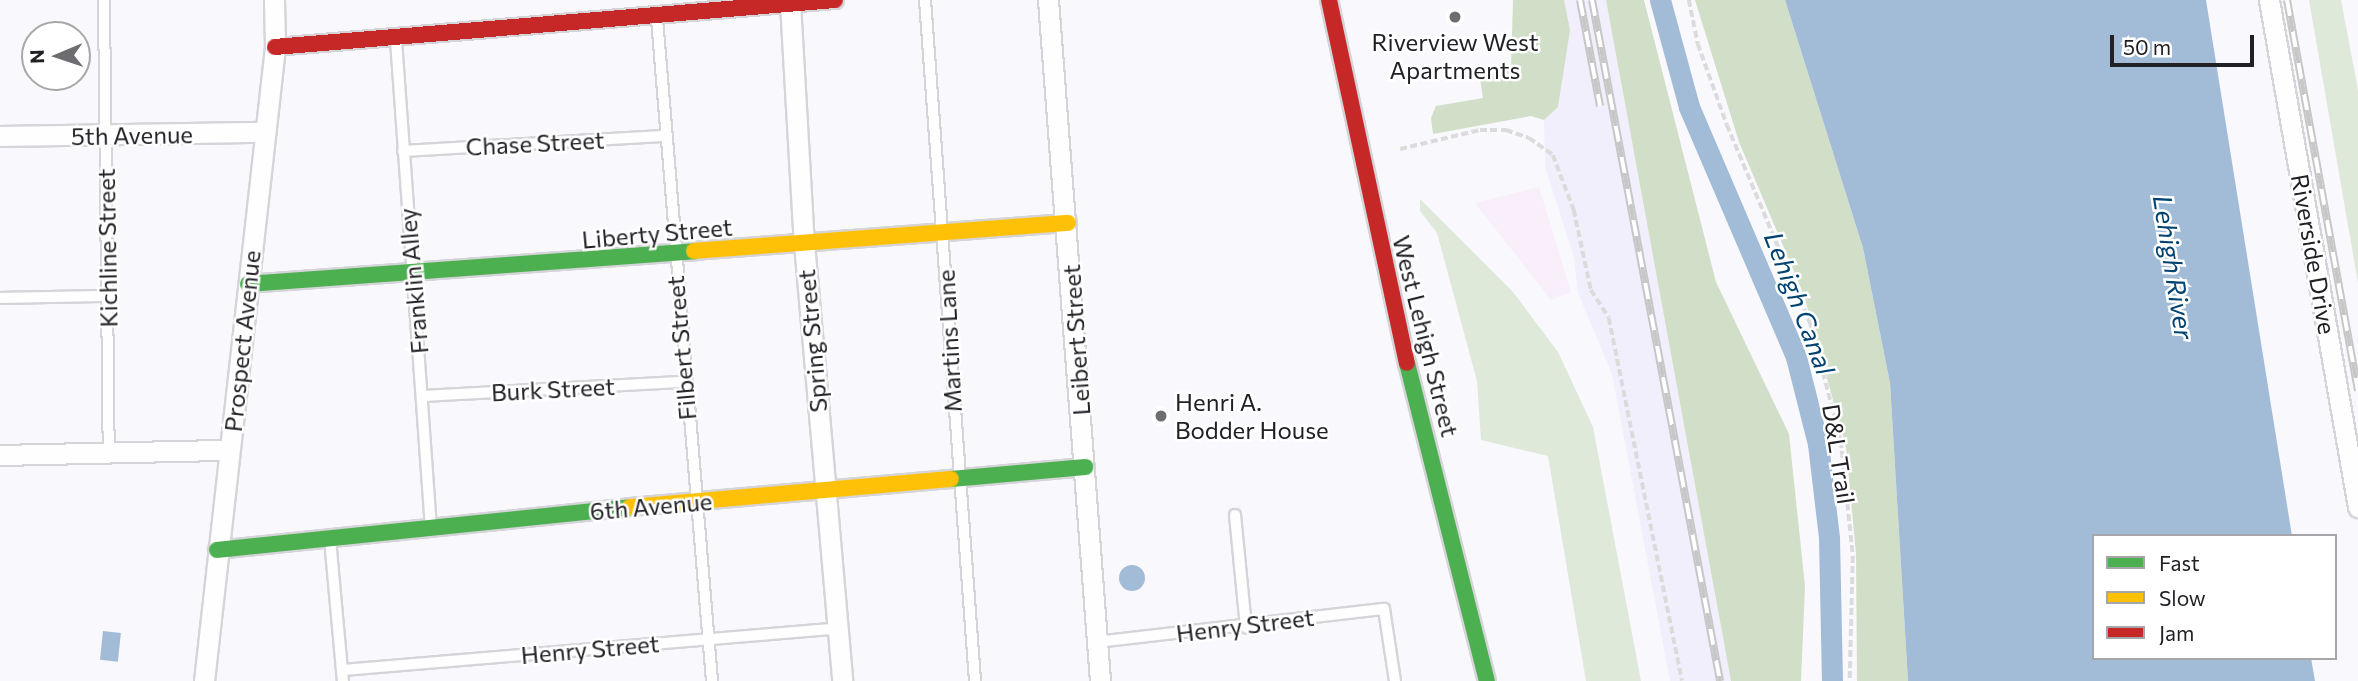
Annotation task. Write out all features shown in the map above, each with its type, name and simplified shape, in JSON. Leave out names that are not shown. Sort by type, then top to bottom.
[{"type":"street","name":"Prospect Avenue","points":[[204,681],[275,47],[274,0]]},
{"type":"street","points":[[275,47],[657,15],[790,1],[835,0]]},
{"type":"street","name":"Leibert Street","points":[[1048,0],[1068,223],[1100,681]]},
{"type":"street","name":"West Lehigh Street","points":[[1329,0],[1402,343],[1487,681]]},
{"type":"street","name":"Riverside Drive","points":[[2269,0],[2358,507]]},
{"type":"street","name":"Spring Street","points":[[790,1],[804,243],[842,681]]},
{"type":"street","name":"5th Avenue","points":[[0,136],[265,132]]},
{"type":"street","name":"Liberty Street","points":[[248,284],[411,274],[1068,223]]},
{"type":"street","points":[[0,455],[229,450]]},
{"type":"street","name":"6th Avenue","points":[[217,550],[432,525],[1085,467]]},
{"type":"lane","name":"Kichline Street","points":[[104,0],[109,454]]},
{"type":"lane","name":"Martins Lane","points":[[925,0],[958,480],[975,681]]},
{"type":"lane","name":"Filbert Street","points":[[657,15],[673,254],[712,681]]},
{"type":"lane","name":"Franklin Alley","points":[[396,36],[411,274],[432,525]]},
{"type":"lane","name":"Chase Street","points":[[403,151],[667,135]]},
{"type":"lane","points":[[0,298],[107,296]]},
{"type":"lane","name":"Burk Street","points":[[422,396],[684,382]]},
{"type":"lane","points":[[1235,515],[1246,627]]},
{"type":"lane","points":[[330,538],[343,675]]},
{"type":"lane","name":"Henry Street","points":[[1097,642],[1246,627],[1384,609],[1388,618],[1395,681]]},
{"type":"lane","name":"Henry Street","points":[[343,675],[710,637],[837,628]]},
{"type":"path","name":"D&L Trail","points":[[1689,0],[1698,44],[1727,125],[1810,322],[1842,440],[1853,556],[1850,681]]},
{"type":"path","points":[[1400,149],[1480,130],[1506,130],[1529,138],[1553,155],[1574,210],[1591,290],[1612,330],[1682,681]]},
{"type":"shaded area","points":[[1564,0],[1606,0],[1731,681],[1670,681],[1612,374],[1578,293],[1574,257],[1545,167],[1544,120],[1558,107],[1569,31]]},
{"type":"shaded area","points":[[1539,187],[1571,292],[1551,300],[1475,203]]},
{"type":"green space","points":[[1513,0],[1564,0],[1570,30],[1558,107],[1544,120],[1531,116],[1433,134],[1431,118],[1436,106],[1483,98],[1480,79],[1511,67]]},
{"type":"green space","points":[[1606,0],[1644,0],[1716,282],[1789,434],[1805,586],[1801,681],[1731,681]]},
{"type":"green space","points":[[1695,0],[1785,0],[1863,248],[1890,383],[1908,681],[1857,681],[1856,554],[1846,447],[1804,295],[1739,142]]},
{"type":"green space","points":[[2309,0],[2341,0],[2358,90],[2358,283]]},
{"type":"green space","points":[[1420,199],[1513,292],[1558,352],[1593,427],[1641,681],[1586,681],[1548,456],[1481,440],[1477,381],[1437,233],[1420,211]]},
{"type":"water","name":"Lehigh River","points":[[1785,0],[2206,0],[2292,534],[2092,534],[2092,660],[2311,660],[2315,681],[1908,681],[1890,383],[1863,248]]},
{"type":"water","points":[[1132,565],[1141,569],[1145,578],[1141,587],[1132,591],[1123,587],[1119,578],[1123,569]]},
{"type":"water","points":[[103,631],[121,633],[118,662],[100,660]]},
{"type":"waterway","name":"Lehigh Canal","points":[[1660,0],[1689,107],[1796,357],[1818,444],[1829,538],[1832,681]]},
{"type":"railway","points":[[1580,0],[1600,106]]},
{"type":"railway","points":[[1592,0],[1720,681]]},
{"type":"railway","points":[[2287,0],[2358,391]]},
{"type":"traffic: fast","points":[[248,284],[694,251]]},
{"type":"traffic: fast","points":[[1407,363],[1487,681]]},
{"type":"traffic: fast","points":[[951,479],[1085,467]]},
{"type":"traffic: fast","points":[[217,550],[630,507]]},
{"type":"traffic: slow","points":[[694,251],[1068,223]]},
{"type":"traffic: slow","points":[[630,507],[951,479]]},
{"type":"traffic: jam","points":[[275,47],[835,0]]},
{"type":"traffic: jam","points":[[1329,0],[1407,363]]},
{"type":"place","name":"Riverview West Apartments","points":[[1455,17]]},
{"type":"place","name":"Henri A. Bodder House","points":[[1161,416]]}]
